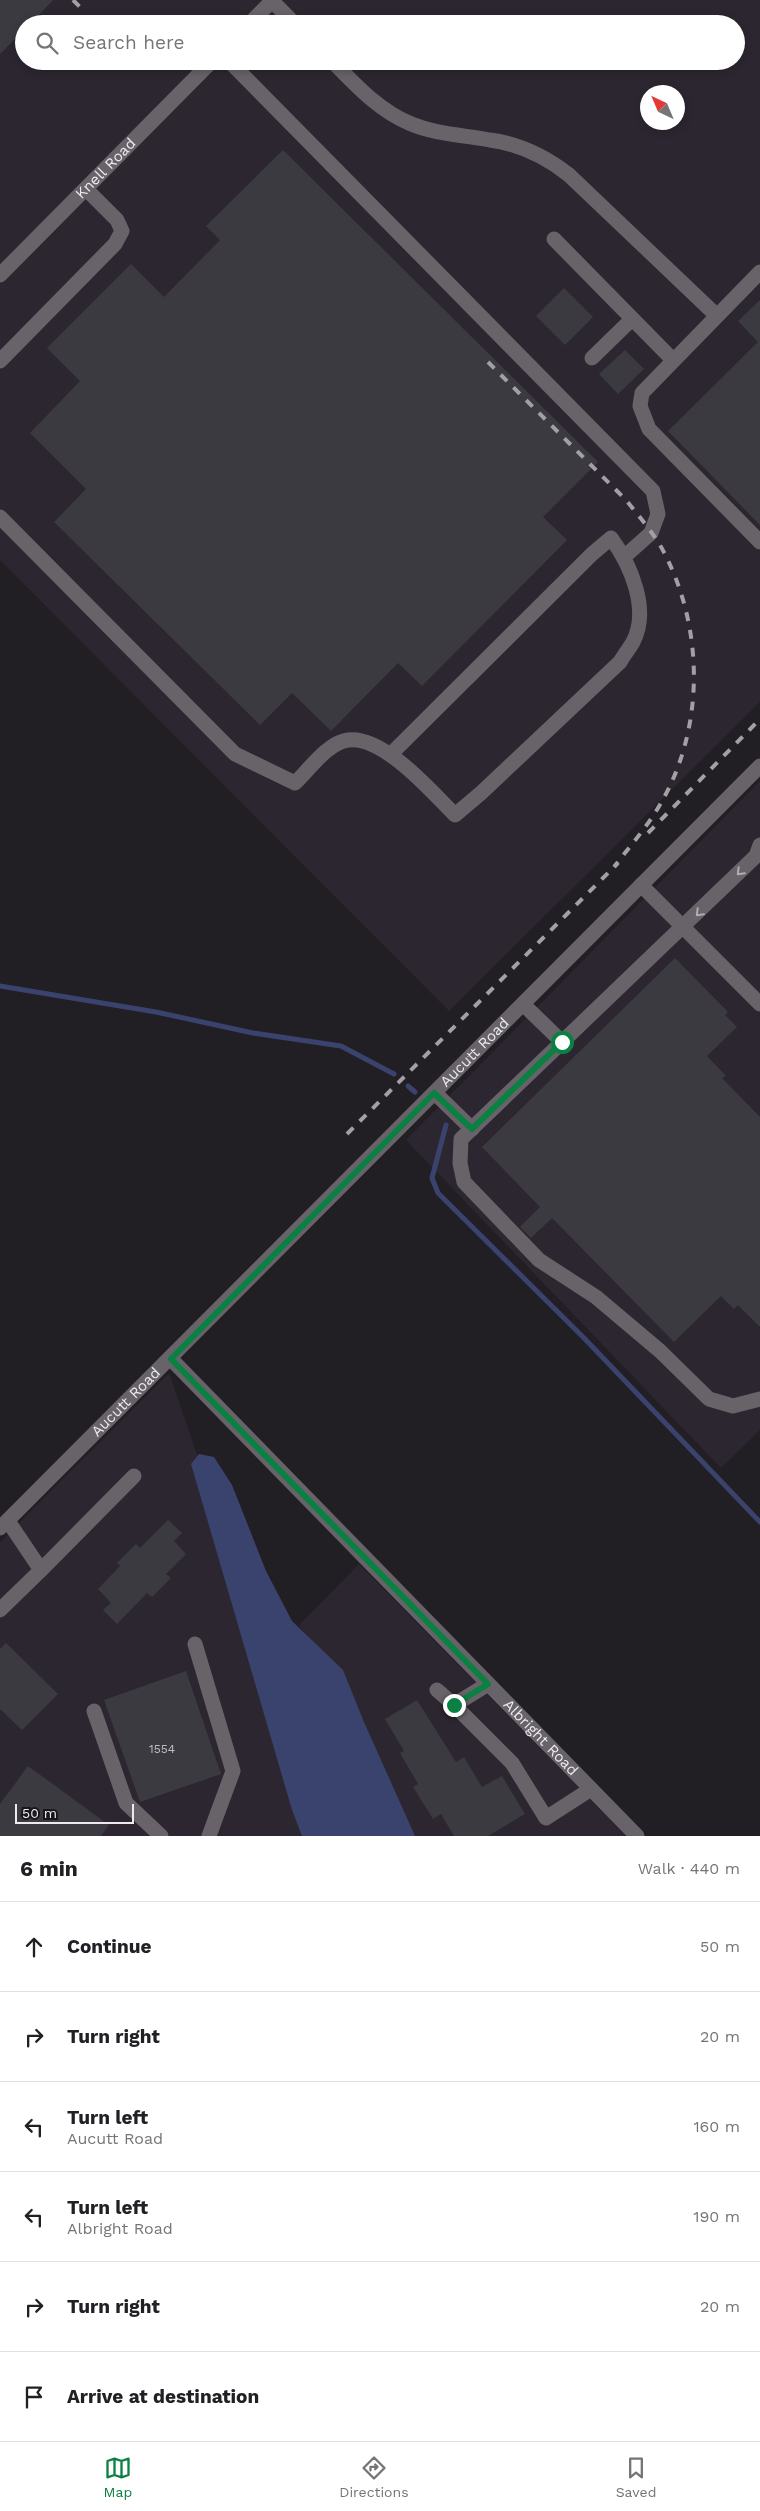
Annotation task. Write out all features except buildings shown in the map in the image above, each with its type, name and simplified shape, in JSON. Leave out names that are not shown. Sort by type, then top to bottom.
[{"type":"street","points":[[258,15],[272,0],[286,15]]},
{"type":"street","name":"Knell Road","points":[[0,275],[203,70]]},
{"type":"street","points":[[238,70],[331,167],[653,491],[658,514],[651,533],[624,558]]},
{"type":"street","points":[[341,70],[362,92],[408,123],[433,131],[493,140],[528,150],[545,158],[569,175],[716,315]]},
{"type":"street","points":[[0,361],[115,244],[122,231],[117,220],[86,189]]},
{"type":"street","points":[[554,239],[673,360]]},
{"type":"street","points":[[760,272],[642,393],[640,406],[649,430],[760,542]]},
{"type":"street","points":[[592,358],[632,318]]},
{"type":"street","points":[[0,517],[235,754],[295,783],[330,748],[348,740],[373,744],[391,754],[455,815],[481,793],[620,662],[633,641],[639,624],[639,604],[633,580],[624,558],[611,538],[592,554],[391,754]]},
{"type":"street","name":"Aucutt Road","points":[[4,1524],[171,1359],[760,766]]},
{"type":"street","points":[[760,845],[756,856],[684,928],[461,1139],[460,1162],[464,1182],[539,1260],[596,1297],[660,1351],[709,1399],[733,1406],[760,1399]]},
{"type":"street","points":[[641,885],[760,1004]]},
{"type":"street","points":[[523,1004],[562,1042]]},
{"type":"street","points":[[434,1093],[472,1129]]},
{"type":"street","name":"Albright Road","points":[[171,1359],[590,1789],[627,1833]]},
{"type":"street","points":[[0,1610],[134,1476]]},
{"type":"street","points":[[4,1524],[41,1570]]},
{"type":"street","points":[[195,1644],[233,1772],[208,1836]]},
{"type":"street","points":[[454,1705],[488,1684]]},
{"type":"street","points":[[437,1690],[512,1763],[546,1818],[590,1789]]},
{"type":"street","points":[[94,1711],[126,1803],[160,1836]]},
{"type":"shaded area","points":[[0,0],[760,0],[760,702],[449,1011],[0,560]]},
{"type":"shaded area","points":[[760,781],[760,1430],[721,1468],[406,1140]]},
{"type":"shaded area","points":[[169,1373],[259,1635],[311,1836],[0,1836],[0,1542]]},
{"type":"shaded area","points":[[359,1564],[626,1836],[399,1836],[348,1692],[299,1625]]},
{"type":"water","points":[[199,1454],[214,1457],[232,1485],[266,1571],[292,1621],[343,1670],[415,1836],[302,1836],[292,1810],[191,1464]]},
{"type":"waterway","points":[[0,986],[156,1012],[253,1033],[341,1046],[394,1074]]},
{"type":"waterway","points":[[408,1086],[415,1092]]},
{"type":"waterway","points":[[446,1125],[432,1178],[438,1193],[584,1338],[760,1522]]},
{"type":"railway","points":[[73,0],[82,9]]},
{"type":"railway","points":[[488,362],[626,500],[660,545],[675,575],[685,607],[692,640],[694,674],[692,708],[686,741],[676,773],[661,803],[645,828],[614,867]]},
{"type":"railway","points":[[648,833],[760,719]]},
{"type":"railway","points":[[347,1134],[618,863]]},
{"type":"route","points":[[454,1705],[488,1684],[171,1359],[434,1093],[472,1129],[562,1042]]}]
